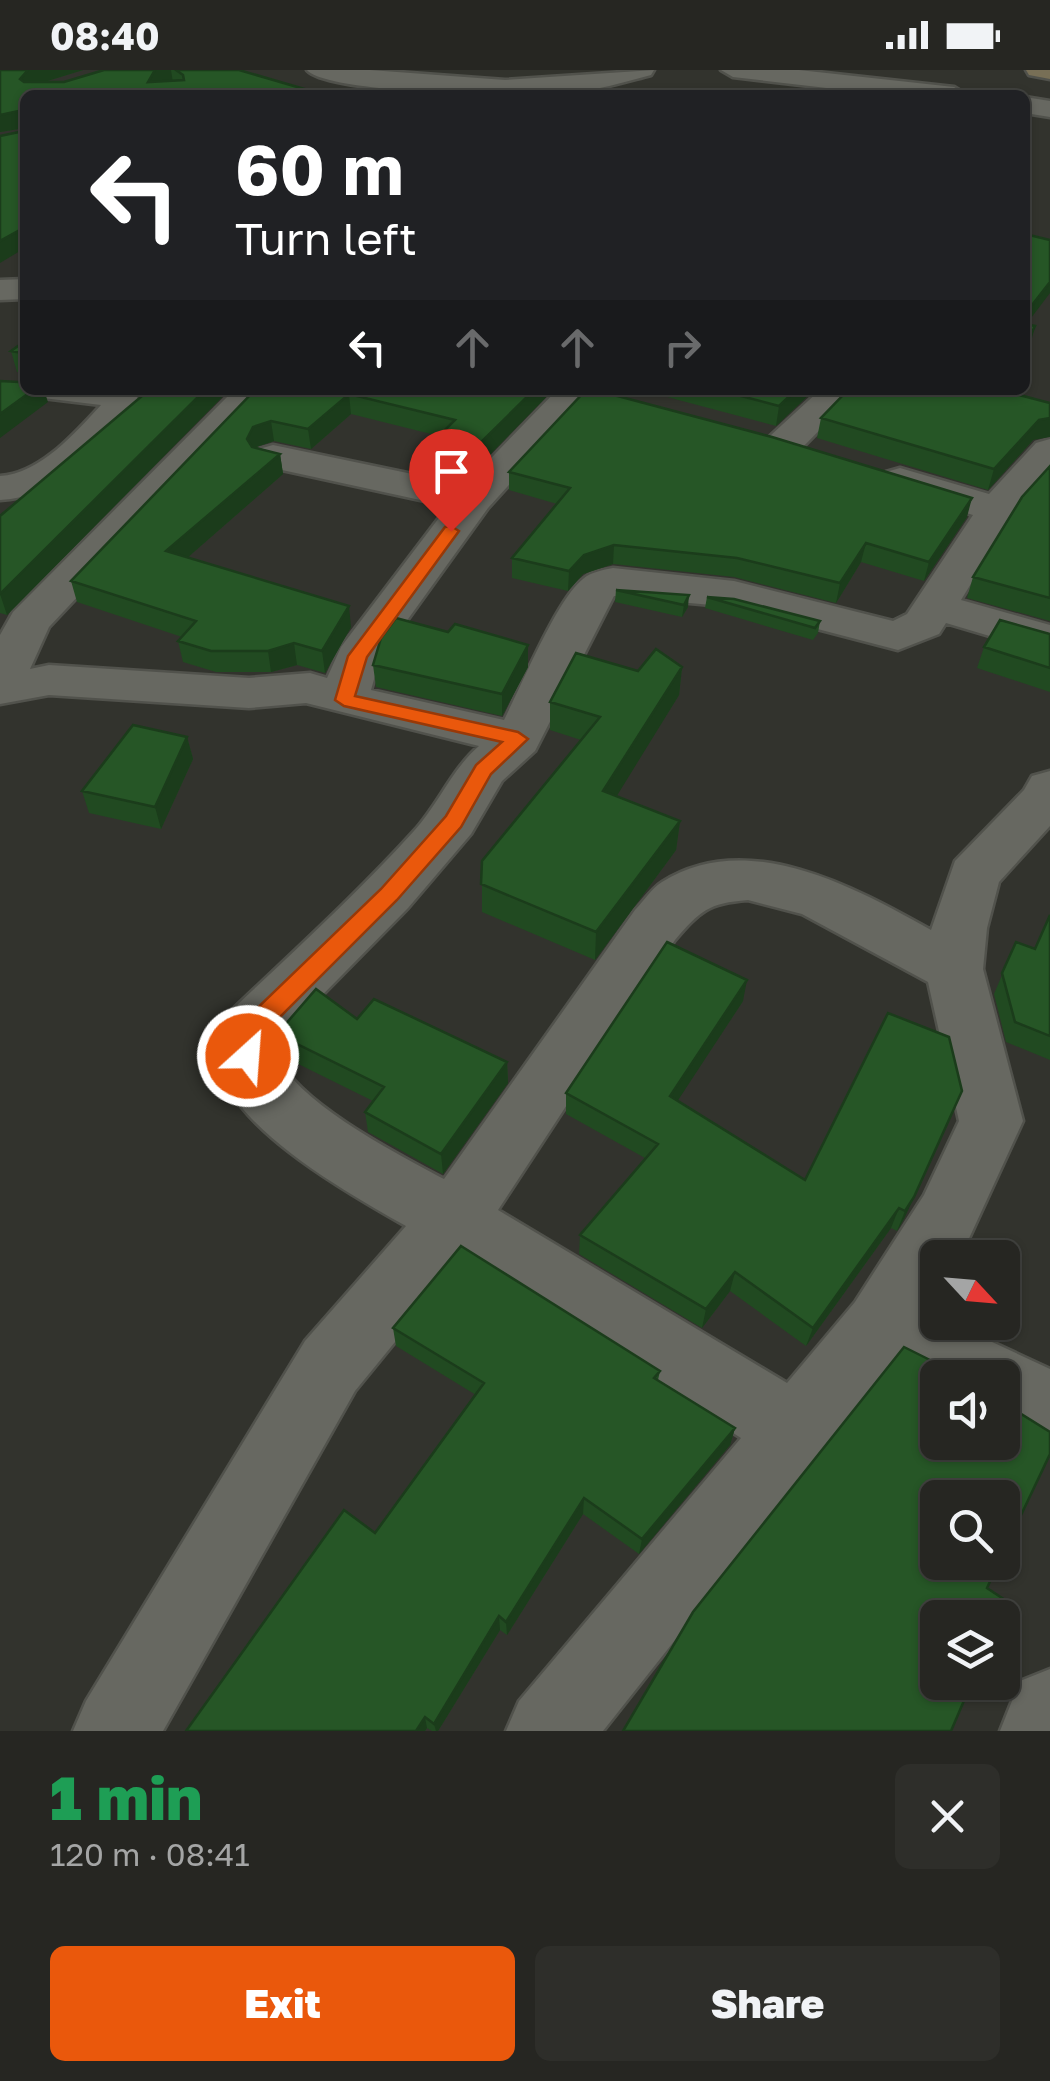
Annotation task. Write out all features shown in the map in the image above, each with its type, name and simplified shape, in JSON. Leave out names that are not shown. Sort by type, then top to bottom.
[{"type":"street","points":[[319,70],[378,79],[566,86],[642,70]]},
{"type":"street","points":[[733,70],[926,90]]},
{"type":"street","points":[[1038,70],[1050,72]]},
{"type":"street","points":[[361,90],[378,79]]},
{"type":"street","points":[[0,488],[18,489],[40,479],[122,404],[122,398],[115,395]]},
{"type":"street","points":[[0,686],[29,622],[249,395]]},
{"type":"street","points":[[344,700],[357,656],[474,499],[592,395]]},
{"type":"street","points":[[838,395],[802,450],[998,509]]},
{"type":"street","points":[[793,1428],[454,1219],[326,1147],[258,1082],[248,1056],[254,1026],[389,894],[454,821],[483,770],[518,739],[588,599],[599,587],[613,580],[629,579],[734,594],[898,636],[923,624],[998,509],[1050,451]]},
{"type":"street","points":[[274,457],[474,499]]},
{"type":"street","points":[[935,606],[1050,640]]},
{"type":"street","points":[[0,686],[49,680],[250,693],[310,688],[344,700],[518,739]]},
{"type":"street","points":[[549,1731],[880,1326],[948,1216],[991,1121],[954,970],[958,928],[974,875],[1047,798]]},
{"type":"street","points":[[116,1731],[330,1366],[454,1219],[656,925],[683,896],[726,880],[752,878],[791,886],[954,970]]},
{"type":"street","points":[[880,1326],[951,1360]]},
{"type":"street","points":[[1020,1392],[1050,1406]]},
{"type":"street","points":[[1043,1731],[1050,1710]]},
{"type":"building","points":[[0,70],[28,70],[20,79],[24,82],[64,82],[104,70],[155,70],[148,82],[184,80],[176,70],[239,70],[308,90],[20,90],[20,111],[0,115]]},
{"type":"building","points":[[20,132],[20,230],[0,241],[0,136]]},
{"type":"building","points":[[1030,235],[1050,240],[1050,282],[1030,308]]},
{"type":"building","points":[[0,381],[19,382],[20,395],[26,395],[0,414]]},
{"type":"building","points":[[143,395],[200,395],[0,594],[0,516]]},
{"type":"building","points":[[250,395],[348,395],[308,429],[271,421],[253,427],[247,439],[252,447],[280,454],[166,551],[349,606],[322,651],[294,643],[268,651],[211,651],[178,641],[196,621],[71,581]]},
{"type":"building","points":[[353,395],[529,395],[465,458],[427,448],[455,420]]},
{"type":"building","points":[[581,395],[614,395],[772,437],[972,498],[929,562],[866,543],[840,583],[737,558],[614,545],[584,555],[569,571],[512,558],[570,488],[509,472]]},
{"type":"building","points":[[737,395],[791,395],[779,406]]},
{"type":"building","points":[[843,395],[1019,395],[1050,403],[1050,418],[1039,420],[994,469],[821,418]]},
{"type":"building","points":[[1050,466],[1050,598],[973,577],[1022,497]]},
{"type":"building","points":[[616,590],[689,595],[684,605]]},
{"type":"building","points":[[707,597],[734,599],[820,621],[815,628]]},
{"type":"building","points":[[396,618],[448,632],[455,624],[528,645],[502,694],[373,665],[381,638]]},
{"type":"building","points":[[1000,620],[1050,634],[1050,668],[984,647]]},
{"type":"building","points":[[656,649],[682,667],[603,791],[680,821],[596,932],[481,884],[482,861],[600,717],[550,702],[576,653],[638,671]]},
{"type":"building","points":[[133,725],[187,737],[155,807],[82,791]]},
{"type":"building","points":[[1050,915],[1050,1036],[1015,1022],[1002,973],[1016,942],[1035,949]]},
{"type":"building","points":[[667,942],[747,980],[670,1096],[805,1180],[888,1013],[949,1037],[962,1091],[914,1197],[905,1211],[899,1208],[813,1328],[735,1272],[706,1309],[580,1235],[658,1144],[566,1093]]},
{"type":"building","points":[[316,989],[357,1019],[374,999],[507,1062],[441,1154],[365,1112],[384,1087],[277,1034]]},
{"type":"building","points":[[461,1246],[660,1371],[654,1378],[735,1428],[642,1539],[584,1498],[506,1622],[499,1616],[434,1724],[425,1717],[416,1731],[186,1731],[344,1510],[375,1533],[484,1383],[393,1328]]},
{"type":"building","points":[[904,1347],[930,1360],[920,1360],[920,1460],[1020,1460],[1020,1413],[1050,1432],[1050,1454],[1020,1517],[1020,1480],[920,1480],[920,1580],[991,1580],[987,1588],[1005,1600],[920,1600],[920,1700],[964,1700],[951,1731],[623,1731],[693,1612]]},
{"type":"route","points":[[248,1056],[254,1026],[389,894],[454,821],[483,770],[518,739],[344,700],[357,656],[451,531]]}]
